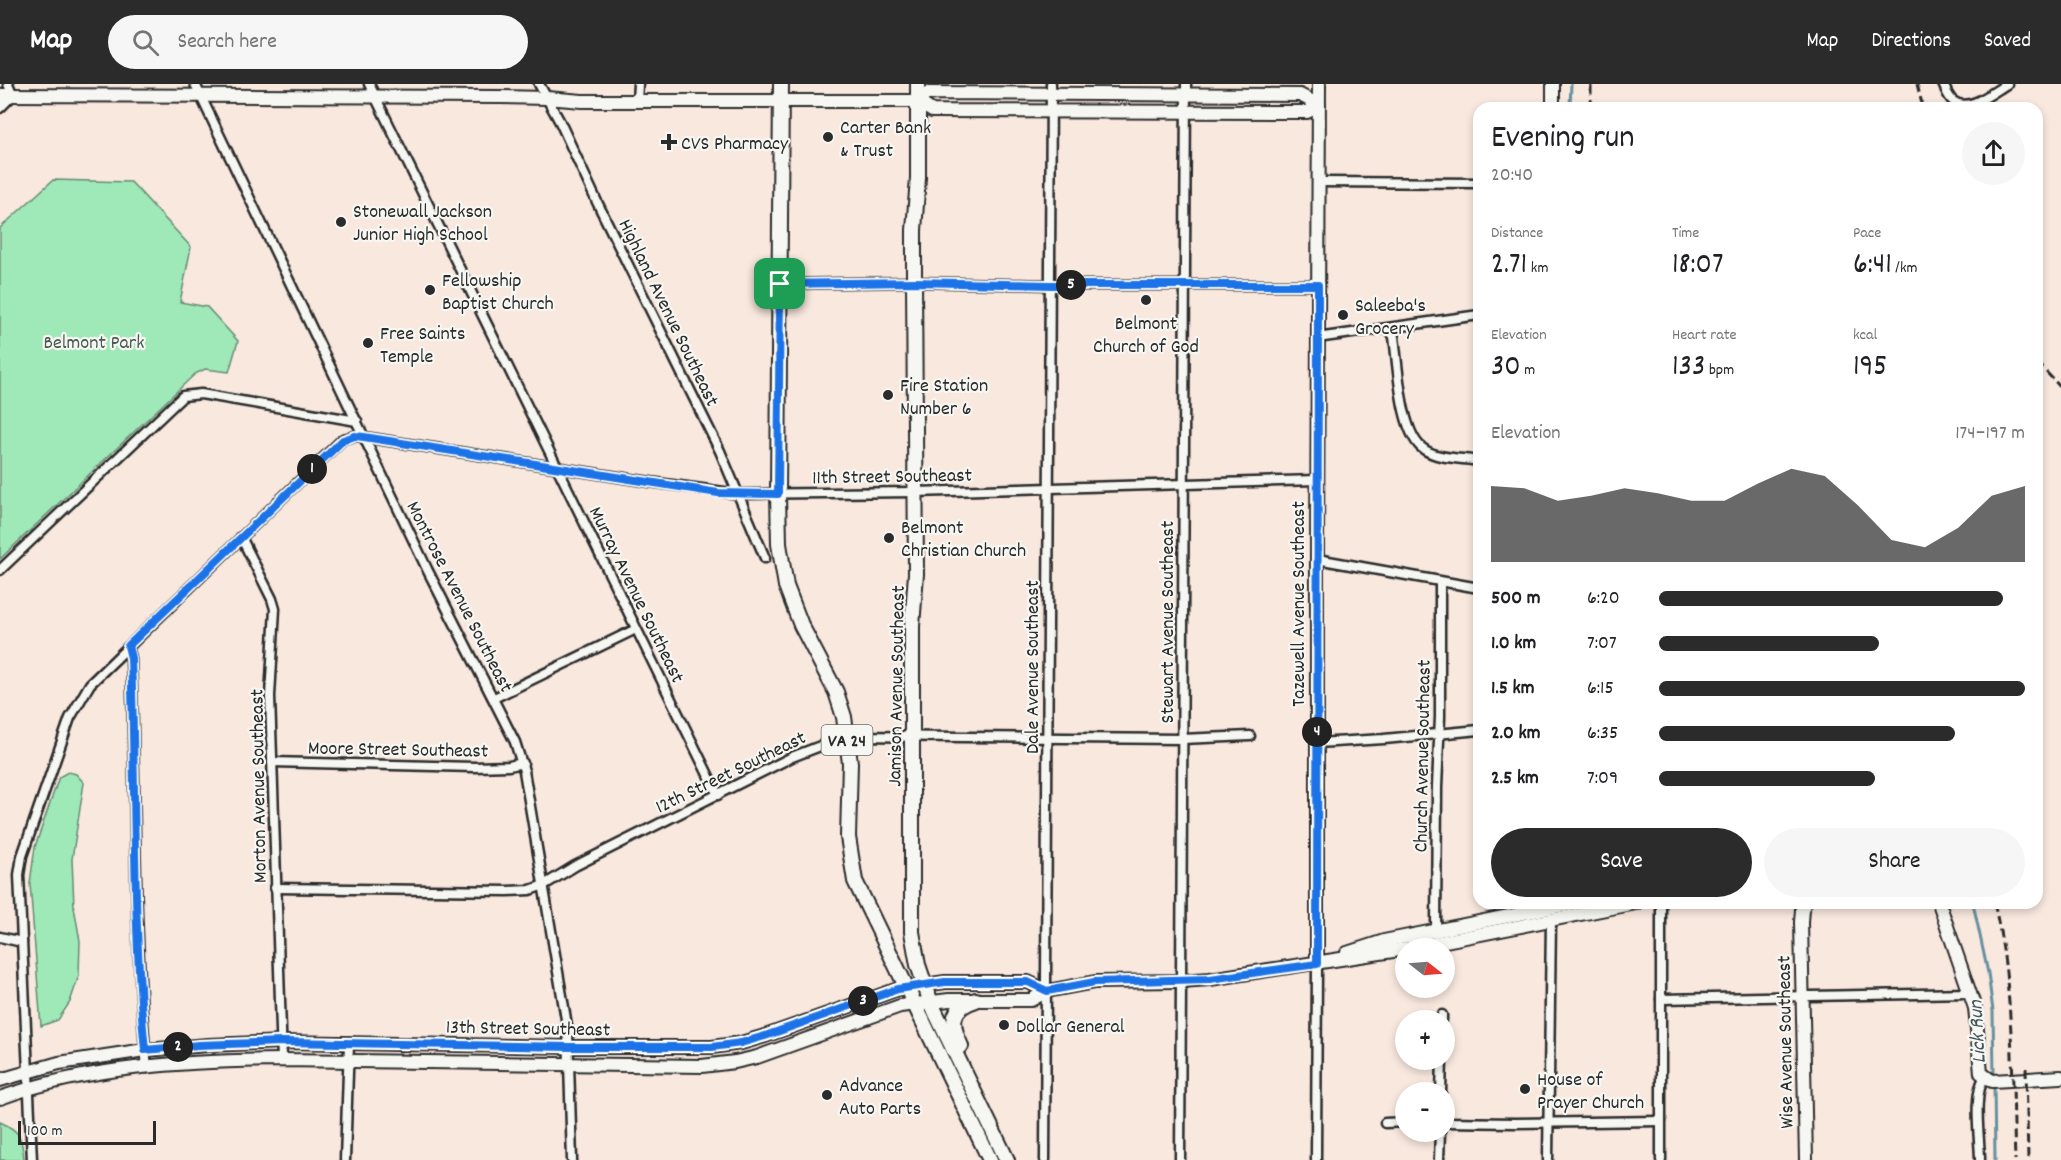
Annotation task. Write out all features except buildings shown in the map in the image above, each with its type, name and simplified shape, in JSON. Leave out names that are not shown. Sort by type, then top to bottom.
[{"type":"main road","name":"VA 24","points":[[781,84],[778,544],[786,586],[801,625],[836,692],[844,717],[850,763],[848,837],[855,880],[905,988],[990,1160]]},
{"type":"main road","name":"Jamison Avenue Southeast","points":[[918,84],[918,178],[914,230],[916,574],[912,626],[912,932],[914,948],[931,1003],[1007,1160]]},
{"type":"main road","points":[[969,1083],[967,1059],[955,1035],[953,1022],[962,1006],[976,1000]]},
{"type":"street","name":"Murray Avenue Southeast","points":[[369,84],[718,795]]},
{"type":"street","name":"Highland Avenue Southeast","points":[[539,84],[720,451],[765,558]]},
{"type":"street","points":[[637,101],[638,84]]},
{"type":"street","name":"Tazewell Avenue Southeast","points":[[1316,1160],[1319,84]]},
{"type":"street","points":[[1553,84],[1553,102]]},
{"type":"street","points":[[1943,84],[1955,102]]},
{"type":"street","points":[[1975,102],[2007,84]]},
{"type":"street","points":[[0,94],[11,89],[197,90],[375,97],[547,98],[582,101],[917,101],[932,111],[1307,112],[1319,105],[1302,95],[1186,89],[1051,89],[928,93],[917,101]]},
{"type":"street","points":[[0,108],[11,89]]},
{"type":"street","name":"Dale Avenue Southeast","points":[[1045,1160],[1051,89]]},
{"type":"street","name":"Stewart Avenue Southeast","points":[[1180,1160],[1186,89]]},
{"type":"street","name":"Montrose Avenue Southeast","points":[[197,90],[428,571],[508,725],[523,763],[568,1031],[572,1160]]},
{"type":"street","points":[[1319,182],[1473,183]]},
{"type":"street","points":[[780,284],[914,282],[1050,285],[1318,285]]},
{"type":"street","points":[[1317,338],[1473,316]]},
{"type":"street","points":[[1390,329],[1394,337],[1409,431],[1420,447],[1434,454],[1473,460]]},
{"type":"street","points":[[0,570],[183,396],[201,394],[357,421]]},
{"type":"street","points":[[32,1160],[18,891],[22,856],[70,718],[90,684],[343,440],[355,436],[364,437]]},
{"type":"street","name":"11th Street Southeast","points":[[364,437],[718,493],[739,494],[916,492],[1317,480]]},
{"type":"street","name":"Morton Avenue Southeast","points":[[242,537],[275,609],[270,696],[282,1060]]},
{"type":"street","points":[[1317,560],[1473,587]]},
{"type":"street","name":"Church Avenue Southeast","points":[[1436,930],[1440,582]]},
{"type":"street","points":[[494,698],[636,629]]},
{"type":"street","points":[[128,646],[131,658],[138,950],[147,1068]]},
{"type":"street","points":[[1317,743],[1473,731]]},
{"type":"street","name":"12th Street Southeast","points":[[275,888],[530,890],[544,885],[575,866],[792,757],[846,736],[1182,739],[1250,736]]},
{"type":"street","name":"Moore Street Southeast","points":[[272,762],[474,767],[509,766],[523,763]]},
{"type":"street","points":[[1661,909],[1661,1160]]},
{"type":"street","name":"Wise Avenue Southeast","points":[[1799,909],[1801,922]]},
{"type":"street","name":"Wise Avenue Southeast","points":[[1802,909],[1806,1160]]},
{"type":"street","points":[[1940,909],[1970,993],[1978,1024],[1980,1068],[1985,1077],[1992,1081],[2061,1077]]},
{"type":"street","points":[[1548,1160],[1550,910]]},
{"type":"street","name":"13th Street Southeast","points":[[1317,964],[1384,941],[1550,910]]},
{"type":"street","name":"13th Street Southeast","points":[[1447,938],[1550,910]]},
{"type":"street","points":[[0,937],[22,942]]},
{"type":"street","name":"13th Street Southeast","points":[[0,1098],[57,1080],[216,1061],[675,1066],[735,1062],[793,1046],[900,1006],[976,1000],[1031,1000],[1047,991],[1095,982],[1210,979],[1395,951]]},
{"type":"street","name":"13th Street Southeast","points":[[0,1080],[59,1063],[145,1050],[199,1045],[282,1042],[712,1047],[741,1043],[905,988],[945,982],[1028,982],[1047,991]]},
{"type":"street","points":[[1661,999],[1970,993]]},
{"type":"street","points":[[345,1160],[349,1043]]},
{"type":"street","points":[[1980,1160],[1978,1095],[1985,1077]]},
{"type":"street","points":[[1455,1122],[1661,1121]]},
{"type":"street","points":[[1385,1124],[1395,1123]]},
{"type":"street","points":[[1439,1160],[1440,1142]]},
{"type":"green space","name":"Belmont Park","points":[[53,180],[131,182],[191,247],[180,302],[207,307],[238,341],[229,372],[205,369],[195,374],[0,559],[0,228]]},
{"type":"green space","points":[[68,772],[76,774],[84,783],[72,859],[74,907],[80,941],[79,975],[70,1002],[58,1020],[41,1026],[30,883],[35,847],[59,777]]},
{"type":"green space","points":[[0,1122],[19,1136],[24,1160],[0,1160]]},
{"type":"waterway","name":"Lick Run","points":[[1570,102],[1571,84]]},
{"type":"waterway","name":"Lick Run","points":[[1974,909],[1988,973],[1993,1011],[1994,1076]]},
{"type":"waterway","name":"Lick Run","points":[[1994,1083],[1995,1160]]},
{"type":"railway","points":[[1591,84],[1591,102]]},
{"type":"railway","points":[[1917,84],[1922,102]]},
{"type":"railway","points":[[2043,368],[2061,388]]},
{"type":"railway","points":[[1995,909],[2009,998],[2015,1160]]},
{"type":"railway","points":[[2026,1068],[2028,1160]]},
{"type":"place","name":"Carter Bank & Trust","points":[[828,137]]},
{"type":"place","name":"CVS Pharmacy","points":[[669,142]]},
{"type":"place","name":"Stonewall Jackson Junior High School","points":[[341,222]]},
{"type":"place","name":"Fellowship Baptist Church","points":[[430,290]]},
{"type":"place","name":"Belmont Church of God","points":[[1146,300]]},
{"type":"place","name":"Saleeba's Grocery","points":[[1343,315]]},
{"type":"place","name":"Free Saints Temple","points":[[368,343]]},
{"type":"place","name":"Fire Station Number 6","points":[[888,395]]},
{"type":"place","name":"Belmont Christian Church","points":[[889,538]]},
{"type":"place","name":"Dollar General","points":[[1004,1025]]},
{"type":"place","name":"House of Prayer Church","points":[[1525,1089]]},
{"type":"place","name":"Advance Auto Parts","points":[[827,1095]]},
{"type":"route","points":[[914,282],[1050,285],[1318,285],[1317,964],[1210,979],[1095,982],[1047,991],[1028,982],[945,982],[898,989],[765,1036],[741,1043],[712,1047],[282,1042],[199,1045],[145,1050],[138,950],[131,658],[128,646],[297,483],[350,436],[718,493],[778,494],[780,284],[914,282]]}]
